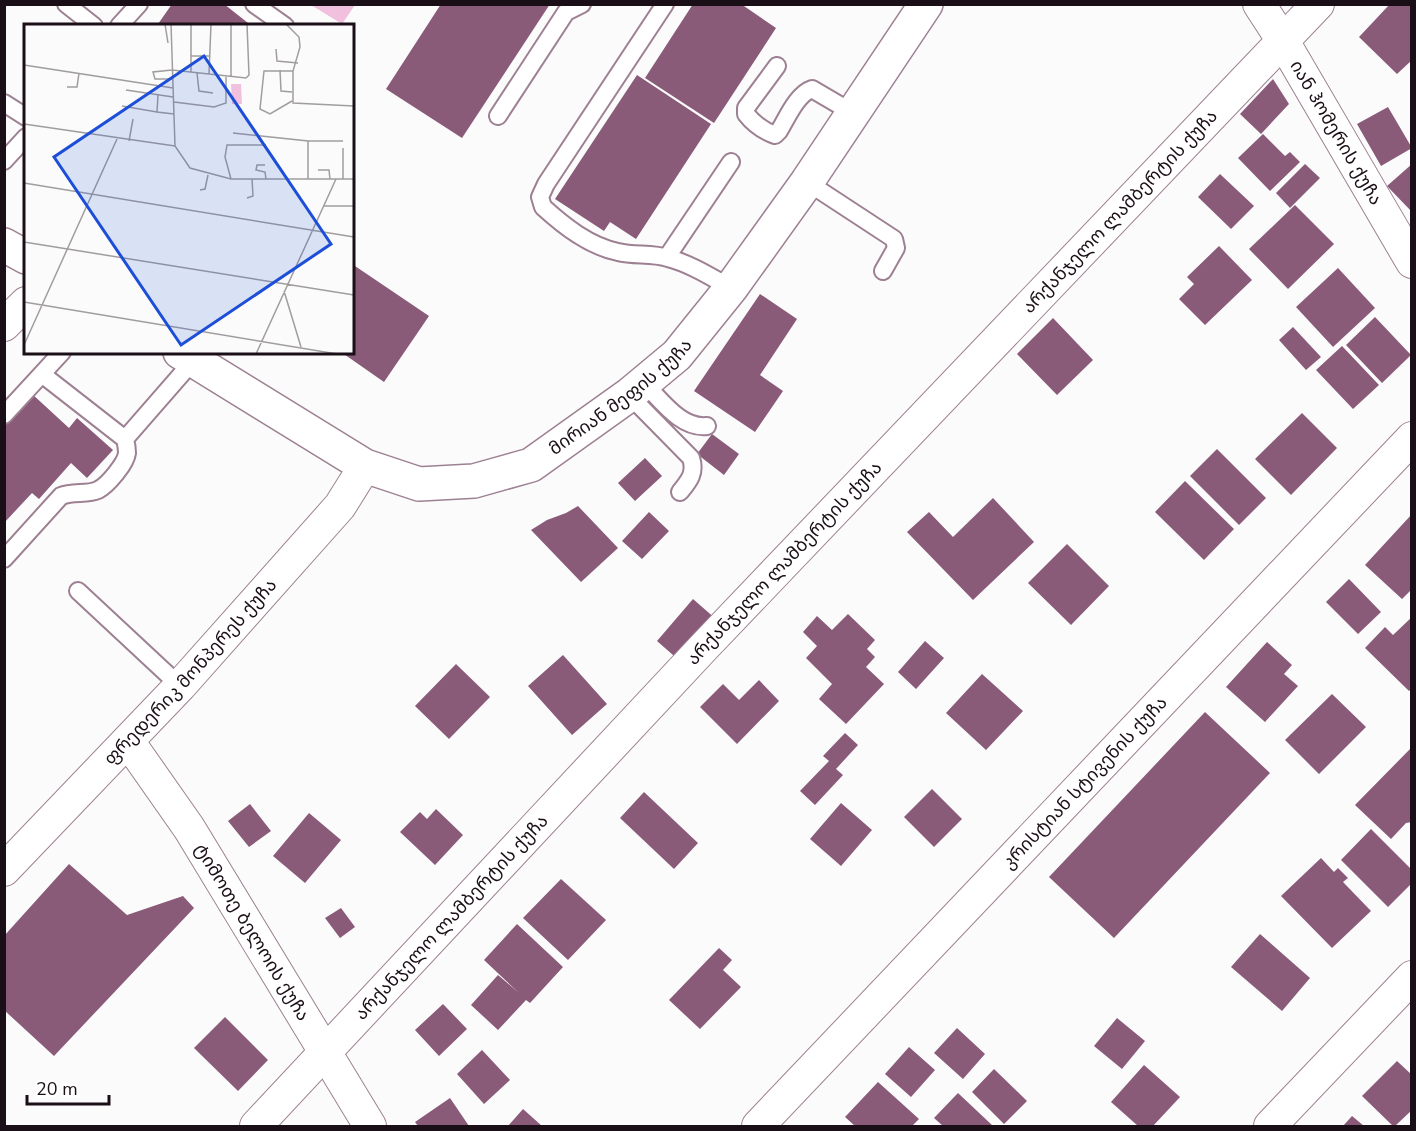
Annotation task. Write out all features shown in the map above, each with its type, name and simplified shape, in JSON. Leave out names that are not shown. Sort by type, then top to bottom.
[{"type":"street","name":"მირიან მეფის ქუჩა","points":[[186,357],[365,466],[419,484],[474,480],[531,465],[636,389],[677,355],[731,288],[807,182],[926,4]]},
{"type":"street","name":"იან ჰომერის ქუჩა","points":[[1259,4],[1412,262]]},
{"type":"street","name":"არქანჯელო ლამბერტის ქუჩა","points":[[256,1126],[720,631],[1318,4]]},
{"type":"street","points":[[4,326],[24,305]]},
{"type":"street","name":"კრისტიან სტივენის ქუჩა","points":[[758,1126],[1412,438]]},
{"type":"street","name":"ფრედერიკ მონპერეს ქუჩა","points":[[4,870],[180,686],[340,506],[365,466]]},
{"type":"street","name":"ტიმოთე ბელოის ქუჩა","points":[[128,741],[189,828],[370,1126]]},
{"type":"street","points":[[1270,1126],[1412,976]]},
{"type":"lane","points":[[66,4],[91,24]]},
{"type":"lane","points":[[121,24],[139,4]]},
{"type":"lane","points":[[254,4],[282,24]]},
{"type":"lane","points":[[498,116],[566,12],[582,4]]},
{"type":"lane","points":[[665,4],[540,196],[543,207],[596,245],[618,252],[668,257],[697,269],[731,288]]},
{"type":"lane","points":[[777,66],[746,108],[746,114],[752,121],[770,133],[775,135],[779,131],[800,98],[806,91],[812,89],[853,113]]},
{"type":"lane","points":[[4,103],[24,116]]},
{"type":"lane","points":[[4,162],[24,139]]},
{"type":"lane","points":[[668,257],[731,162]]},
{"type":"lane","points":[[807,182],[894,239],[896,248],[883,271]]},
{"type":"lane","points":[[4,414],[60,354]]},
{"type":"lane","points":[[125,439],[186,357]]},
{"type":"lane","points":[[4,559],[61,496],[68,493],[98,490],[104,486],[124,463],[127,452],[125,439],[43,375]]},
{"type":"lane","points":[[636,389],[682,420],[699,427],[707,426]]},
{"type":"lane","points":[[636,389],[691,458],[694,466],[693,473],[680,492]]},
{"type":"lane","points":[[78,591],[180,686]]},
{"type":"shaded area","points":[[355,4],[342,24],[311,5]]},
{"type":"building","points":[[172,4],[224,4],[248,23],[247,24],[158,24]]},
{"type":"building","points":[[441,4],[550,4],[462,138],[386,89]]},
{"type":"building","points":[[693,4],[741,4],[776,28],[714,123],[645,78]]},
{"type":"building","points":[[1390,4],[1412,4],[1412,60],[1397,74],[1359,37]]},
{"type":"building","points":[[637,75],[711,124],[636,239],[610,222],[604,231],[555,199]]},
{"type":"building","points":[[1273,79],[1289,104],[1261,134],[1240,114]]},
{"type":"building","points":[[1388,107],[1412,148],[1381,166],[1357,124]]},
{"type":"building","points":[[1263,134],[1285,156],[1290,152],[1300,162],[1270,191],[1238,158]]},
{"type":"building","points":[[1305,164],[1320,178],[1290,208],[1276,193]]},
{"type":"building","points":[[1412,164],[1412,212],[1387,186]]},
{"type":"building","points":[[1220,174],[1254,206],[1231,229],[1198,197]]},
{"type":"building","points":[[1295,205],[1334,244],[1288,289],[1249,249]]},
{"type":"building","points":[[1219,246],[1252,280],[1205,325],[1179,299],[1194,284],[1187,277]]},
{"type":"building","points":[[354,265],[429,316],[384,382],[344,354],[354,354]]},
{"type":"building","points":[[1338,268],[1375,308],[1333,347],[1296,307]]},
{"type":"building","points":[[760,294],[797,319],[760,375],[783,391],[755,432],[694,391]]},
{"type":"building","points":[[1375,317],[1411,355],[1382,383],[1346,345]]},
{"type":"building","points":[[1053,318],[1093,360],[1057,395],[1017,354]]},
{"type":"building","points":[[1293,327],[1321,357],[1306,370],[1279,340]]},
{"type":"building","points":[[1342,346],[1379,385],[1353,409],[1316,370]]},
{"type":"building","points":[[31,393],[69,428],[77,418],[113,450],[87,478],[71,463],[39,499],[32,493],[4,523],[4,422]]},
{"type":"building","points":[[1302,413],[1337,448],[1291,495],[1255,459]]},
{"type":"building","points":[[712,434],[739,454],[724,475],[697,454]]},
{"type":"building","points":[[1217,449],[1266,498],[1239,525],[1190,476]]},
{"type":"building","points":[[645,458],[662,476],[635,501],[618,483]]},
{"type":"building","points":[[1185,481],[1234,529],[1204,560],[1155,512]]},
{"type":"building","points":[[993,498],[1034,542],[973,600],[907,532],[929,512],[953,537]]},
{"type":"building","points":[[578,506],[618,548],[581,582],[531,530]]},
{"type":"building","points":[[649,512],[669,531],[642,559],[622,541]]},
{"type":"building","points":[[1412,514],[1412,589],[1402,599],[1365,565]]},
{"type":"building","points":[[1067,544],[1109,586],[1071,625],[1028,583]]},
{"type":"building","points":[[1349,579],[1381,612],[1358,634],[1326,602]]},
{"type":"building","points":[[693,599],[717,620],[681,662],[657,641]]},
{"type":"building","points":[[848,614],[875,640],[867,649],[875,657],[866,667],[884,684],[846,724],[819,699],[832,684],[806,658],[817,646],[803,632],[817,616],[832,630]]},
{"type":"building","points":[[1412,617],[1412,688],[1409,691],[1365,648],[1385,627],[1393,635]]},
{"type":"building","points":[[925,641],[944,658],[916,689],[898,672]]},
{"type":"building","points":[[1267,642],[1292,665],[1284,674],[1298,686],[1265,722],[1226,687]]},
{"type":"building","points":[[563,655],[607,704],[572,735],[528,686]]},
{"type":"building","points":[[456,664],[490,697],[449,739],[415,706]]},
{"type":"building","points":[[982,674],[1023,711],[986,750],[946,713]]},
{"type":"building","points":[[759,680],[779,701],[737,744],[700,707],[723,684],[739,700]]},
{"type":"building","points":[[1332,694],[1366,727],[1319,774],[1285,740]]},
{"type":"building","points":[[1205,712],[1270,773],[1114,938],[1049,877]]},
{"type":"building","points":[[845,733],[858,745],[836,769],[843,775],[815,805],[800,791],[829,761],[823,756]]},
{"type":"building","points":[[1412,747],[1412,822],[1406,823],[1391,839],[1355,805]]},
{"type":"building","points":[[932,789],[962,819],[934,847],[904,817]]},
{"type":"building","points":[[644,792],[698,843],[674,869],[620,818]]},
{"type":"building","points":[[841,803],[872,830],[841,866],[810,839]]},
{"type":"building","points":[[250,804],[271,831],[249,847],[228,821]]},
{"type":"building","points":[[436,809],[463,835],[435,865],[400,832],[420,812],[427,819]]},
{"type":"building","points":[[309,813],[341,840],[305,883],[273,856]]},
{"type":"building","points":[[1371,829],[1412,870],[1412,883],[1388,907],[1341,860]]},
{"type":"building","points":[[1321,858],[1334,872],[1338,868],[1348,878],[1343,882],[1371,911],[1332,948],[1281,896]]},
{"type":"building","points":[[69,864],[127,915],[183,896],[194,908],[54,1056],[4,1010],[4,936]]},
{"type":"building","points":[[561,879],[606,920],[568,960],[523,918]]},
{"type":"building","points":[[341,908],[355,927],[340,938],[325,918]]},
{"type":"building","points":[[517,924],[563,967],[530,1003],[526,1000],[498,1030],[471,1005],[498,975],[519,993],[484,960]]},
{"type":"building","points":[[1260,934],[1310,978],[1282,1011],[1231,967]]},
{"type":"building","points":[[719,948],[732,960],[723,970],[741,987],[700,1029],[669,1000]]},
{"type":"building","points":[[443,1004],[467,1029],[439,1056],[415,1030]]},
{"type":"building","points":[[225,1017],[268,1060],[238,1091],[194,1048]]},
{"type":"building","points":[[1117,1018],[1145,1041],[1122,1069],[1094,1046]]},
{"type":"building","points":[[957,1028],[985,1054],[963,1079],[934,1053]]},
{"type":"building","points":[[909,1047],[935,1070],[911,1097],[885,1074]]},
{"type":"building","points":[[482,1050],[510,1080],[484,1104],[457,1074]]},
{"type":"building","points":[[1397,1061],[1412,1075],[1412,1110],[1393,1126],[1362,1096]]},
{"type":"building","points":[[1144,1065],[1180,1097],[1153,1126],[1138,1126],[1111,1102]]},
{"type":"building","points":[[994,1069],[1027,1101],[1004,1124],[972,1092]]},
{"type":"building","points":[[878,1082],[919,1119],[912,1126],[855,1126],[845,1117]]},
{"type":"building","points":[[958,1093],[993,1126],[943,1126],[934,1118]]},
{"type":"building","points":[[450,1098],[469,1126],[418,1126],[415,1122]]},
{"type":"building","points":[[523,1109],[542,1126],[508,1126]]},
{"type":"building","points":[[1352,1116],[1364,1126],[1343,1126]]}]
